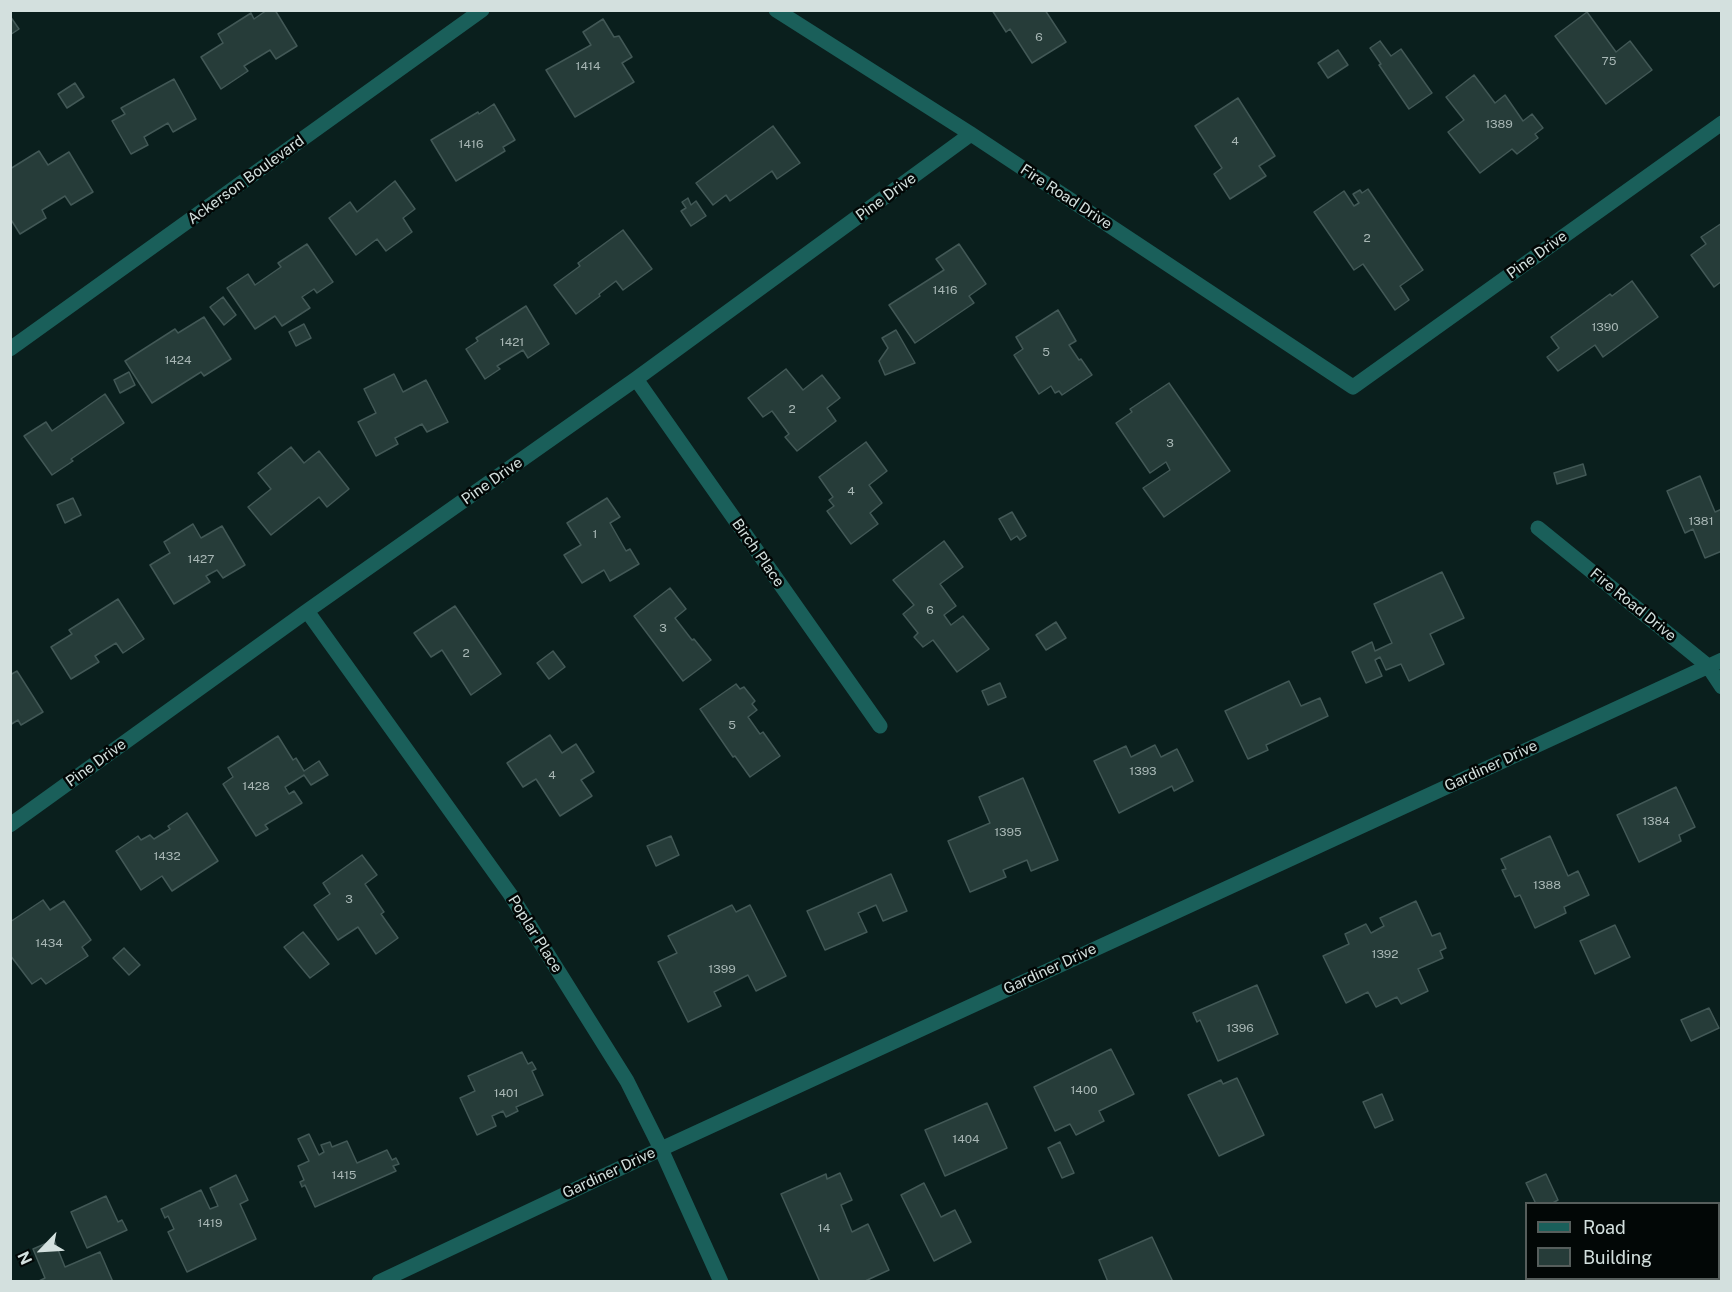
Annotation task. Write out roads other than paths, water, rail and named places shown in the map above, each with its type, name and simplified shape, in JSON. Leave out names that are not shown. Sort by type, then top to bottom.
[{"type":"street","name":"Ackerson Boulevard","points":[[10,349],[482,10]]},
{"type":"street","name":"Fire Road Drive","points":[[785,12],[1353,387]]},
{"type":"street","name":"Pine Drive","points":[[1353,387],[1722,123]]},
{"type":"street","name":"Pine Drive","points":[[10,825],[307,611],[636,379],[971,134]]},
{"type":"street","name":"Birch Place","points":[[636,379],[880,726]]},
{"type":"street","name":"Fire Road Drive","points":[[1538,528],[1715,663],[1722,687]]},
{"type":"street","name":"Poplar Place","points":[[307,611],[510,894],[627,1081],[661,1149],[721,1281]]},
{"type":"street","name":"Gardiner Drive","points":[[379,1281],[1715,663]]}]
